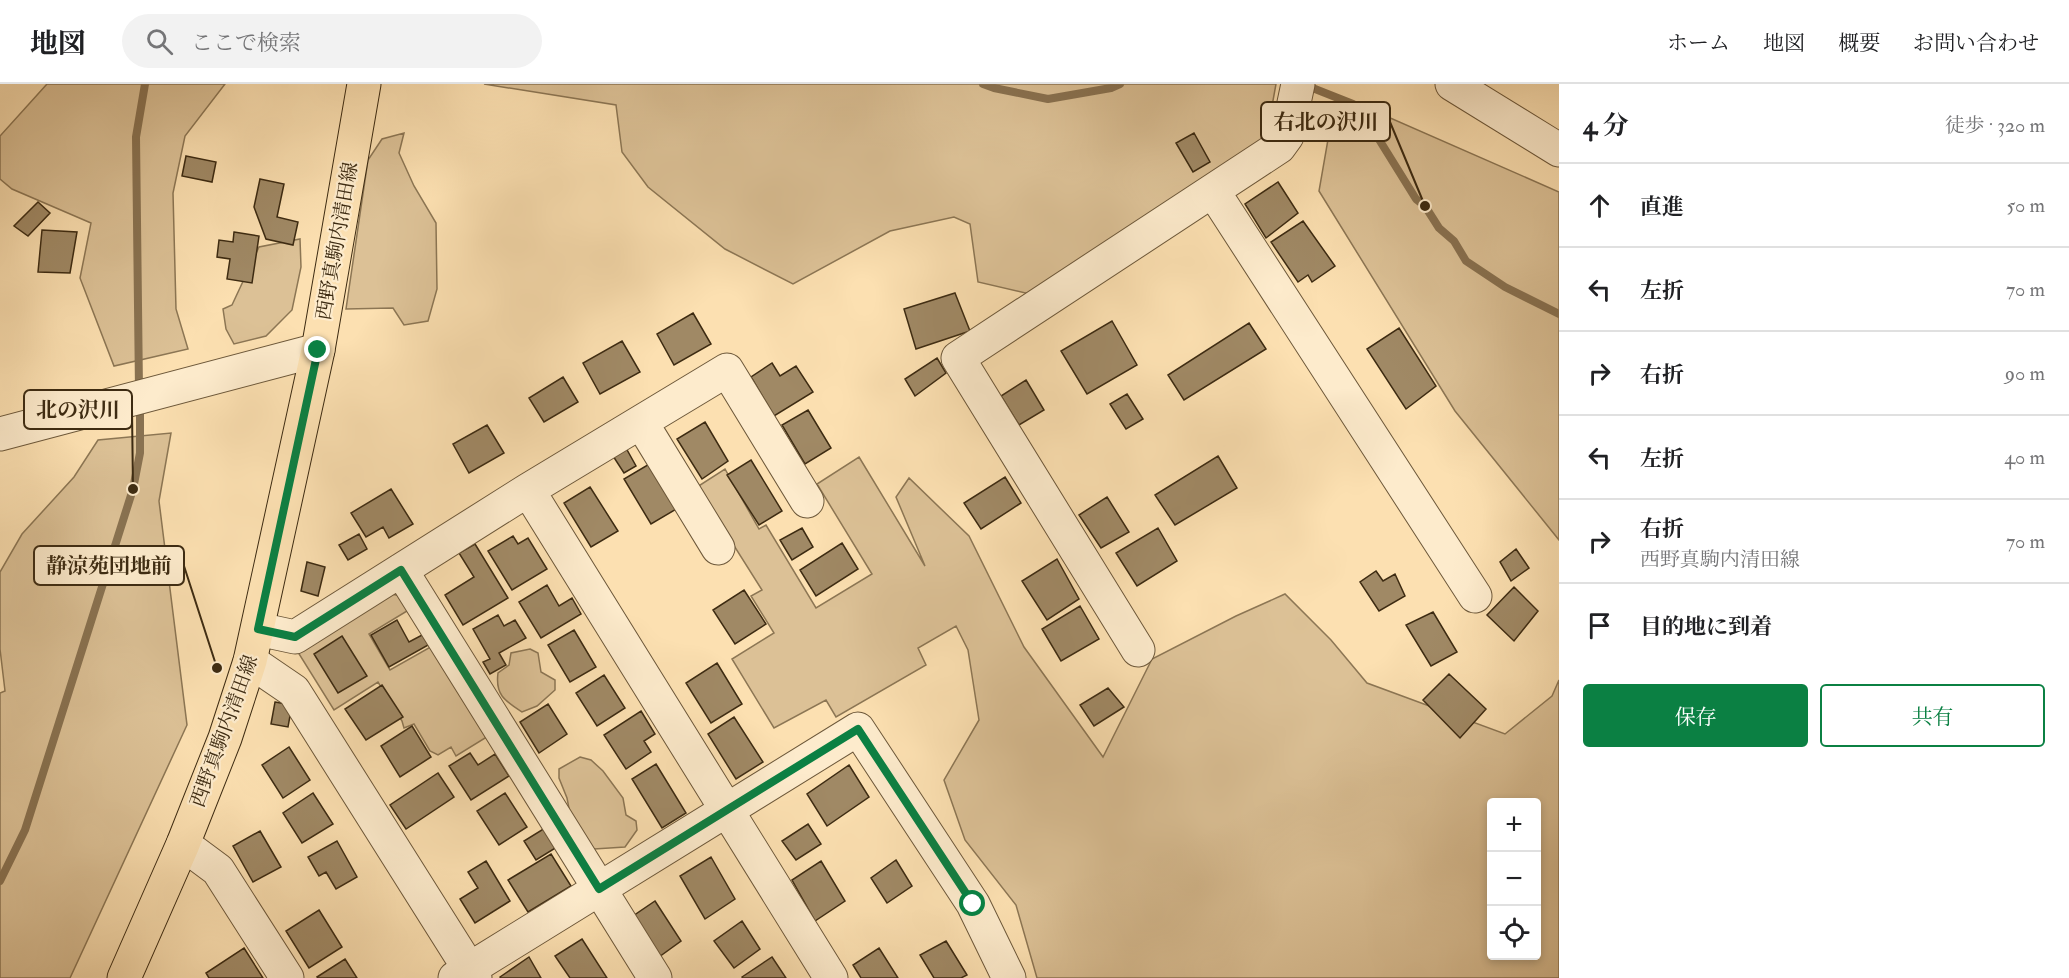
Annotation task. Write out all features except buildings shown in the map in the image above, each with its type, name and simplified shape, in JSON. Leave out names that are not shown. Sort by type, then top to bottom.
[{"type":"main road","name":"西野真駒内清田線","points":[[124,978],[183,844],[225,738],[250,661],[318,350],[364,84]]},
{"type":"street","points":[[1138,650],[958,358],[1279,147],[1287,136],[1298,84]]},
{"type":"street","points":[[1452,84],[1559,150]]},
{"type":"street","points":[[1213,191],[1475,596]]},
{"type":"street","points":[[0,434],[318,350]]},
{"type":"street","points":[[258,629],[295,637],[528,490],[727,370],[807,501]]},
{"type":"street","points":[[641,422],[718,548]]},
{"type":"street","points":[[528,490],[831,978]]},
{"type":"street","points":[[401,570],[655,978]]},
{"type":"street","points":[[250,661],[294,692],[466,975],[599,889],[858,729],[973,904],[1009,978]]},
{"type":"street","points":[[183,844],[218,870],[287,978]]},
{"type":"shaded area","points":[[47,84],[225,84],[185,136],[173,193],[176,309],[188,349],[114,366],[80,278],[91,223],[12,189],[0,179],[0,136]]},
{"type":"shaded area","points":[[484,84],[1276,84],[1266,139],[1034,295],[978,282],[970,224],[954,217],[890,231],[793,284],[725,249],[648,187],[622,152],[616,105]]},
{"type":"shaded area","points":[[1334,105],[1363,106],[1559,192],[1559,540],[1455,411],[1319,191]]},
{"type":"shaded area","points":[[404,133],[399,153],[414,186],[436,223],[437,289],[428,321],[404,325],[393,308],[346,309],[368,160],[382,139]]},
{"type":"shaded area","points":[[300,239],[301,267],[292,310],[266,336],[234,344],[226,329],[223,309],[232,305],[259,247]]},
{"type":"shaded area","points":[[171,433],[159,501],[187,725],[70,978],[0,978],[0,693],[5,691],[0,649],[0,572],[22,534],[74,477],[98,440]]},
{"type":"shaded area","points":[[859,457],[925,566],[896,497],[909,478],[969,536],[1024,647],[1103,757],[1152,659],[1285,594],[1331,640],[1367,683],[1505,734],[1552,696],[1559,680],[1559,978],[1037,978],[1016,905],[965,840],[944,780],[979,720],[968,650],[956,626],[918,648],[926,665],[836,717],[826,700],[774,728],[732,659],[774,633],[751,596],[762,590],[697,487],[725,469],[759,529],[766,525],[816,608],[872,574],[817,484]]},
{"type":"shaded area","points":[[387,593],[405,597],[412,608],[369,634],[390,670],[434,645],[490,735],[456,756],[451,747],[438,755],[430,751],[414,724],[404,728],[378,682],[334,710],[296,649]]},
{"type":"shaded area","points":[[530,649],[538,653],[541,672],[555,680],[555,690],[537,706],[522,712],[502,697],[497,681],[498,673],[509,665],[511,653]]},
{"type":"shaded area","points":[[580,757],[591,760],[603,771],[623,798],[626,815],[636,821],[637,830],[625,847],[594,849],[572,824],[567,798],[559,778],[559,769]]},
{"type":"waterway","points":[[139,390],[136,137],[145,84]]},
{"type":"waterway","points":[[983,84],[1048,99],[1111,88],[1120,84]]},
{"type":"waterway","points":[[1305,85],[1353,104],[1375,133],[1416,199],[1425,206],[1439,228],[1454,241],[1466,261],[1505,287],[1559,314]]},
{"type":"waterway","points":[[0,881],[25,830],[133,489],[140,453],[140,403]]},
{"type":"place","name":"右北の沢川","points":[[1425,206]]},
{"type":"place","name":"北の沢川","points":[[133,489]]},
{"type":"place","name":"静涼苑団地前","points":[[217,668]]},
{"type":"route","points":[[318,350],[258,629],[295,637],[401,570],[599,889],[858,729],[973,904]]}]
